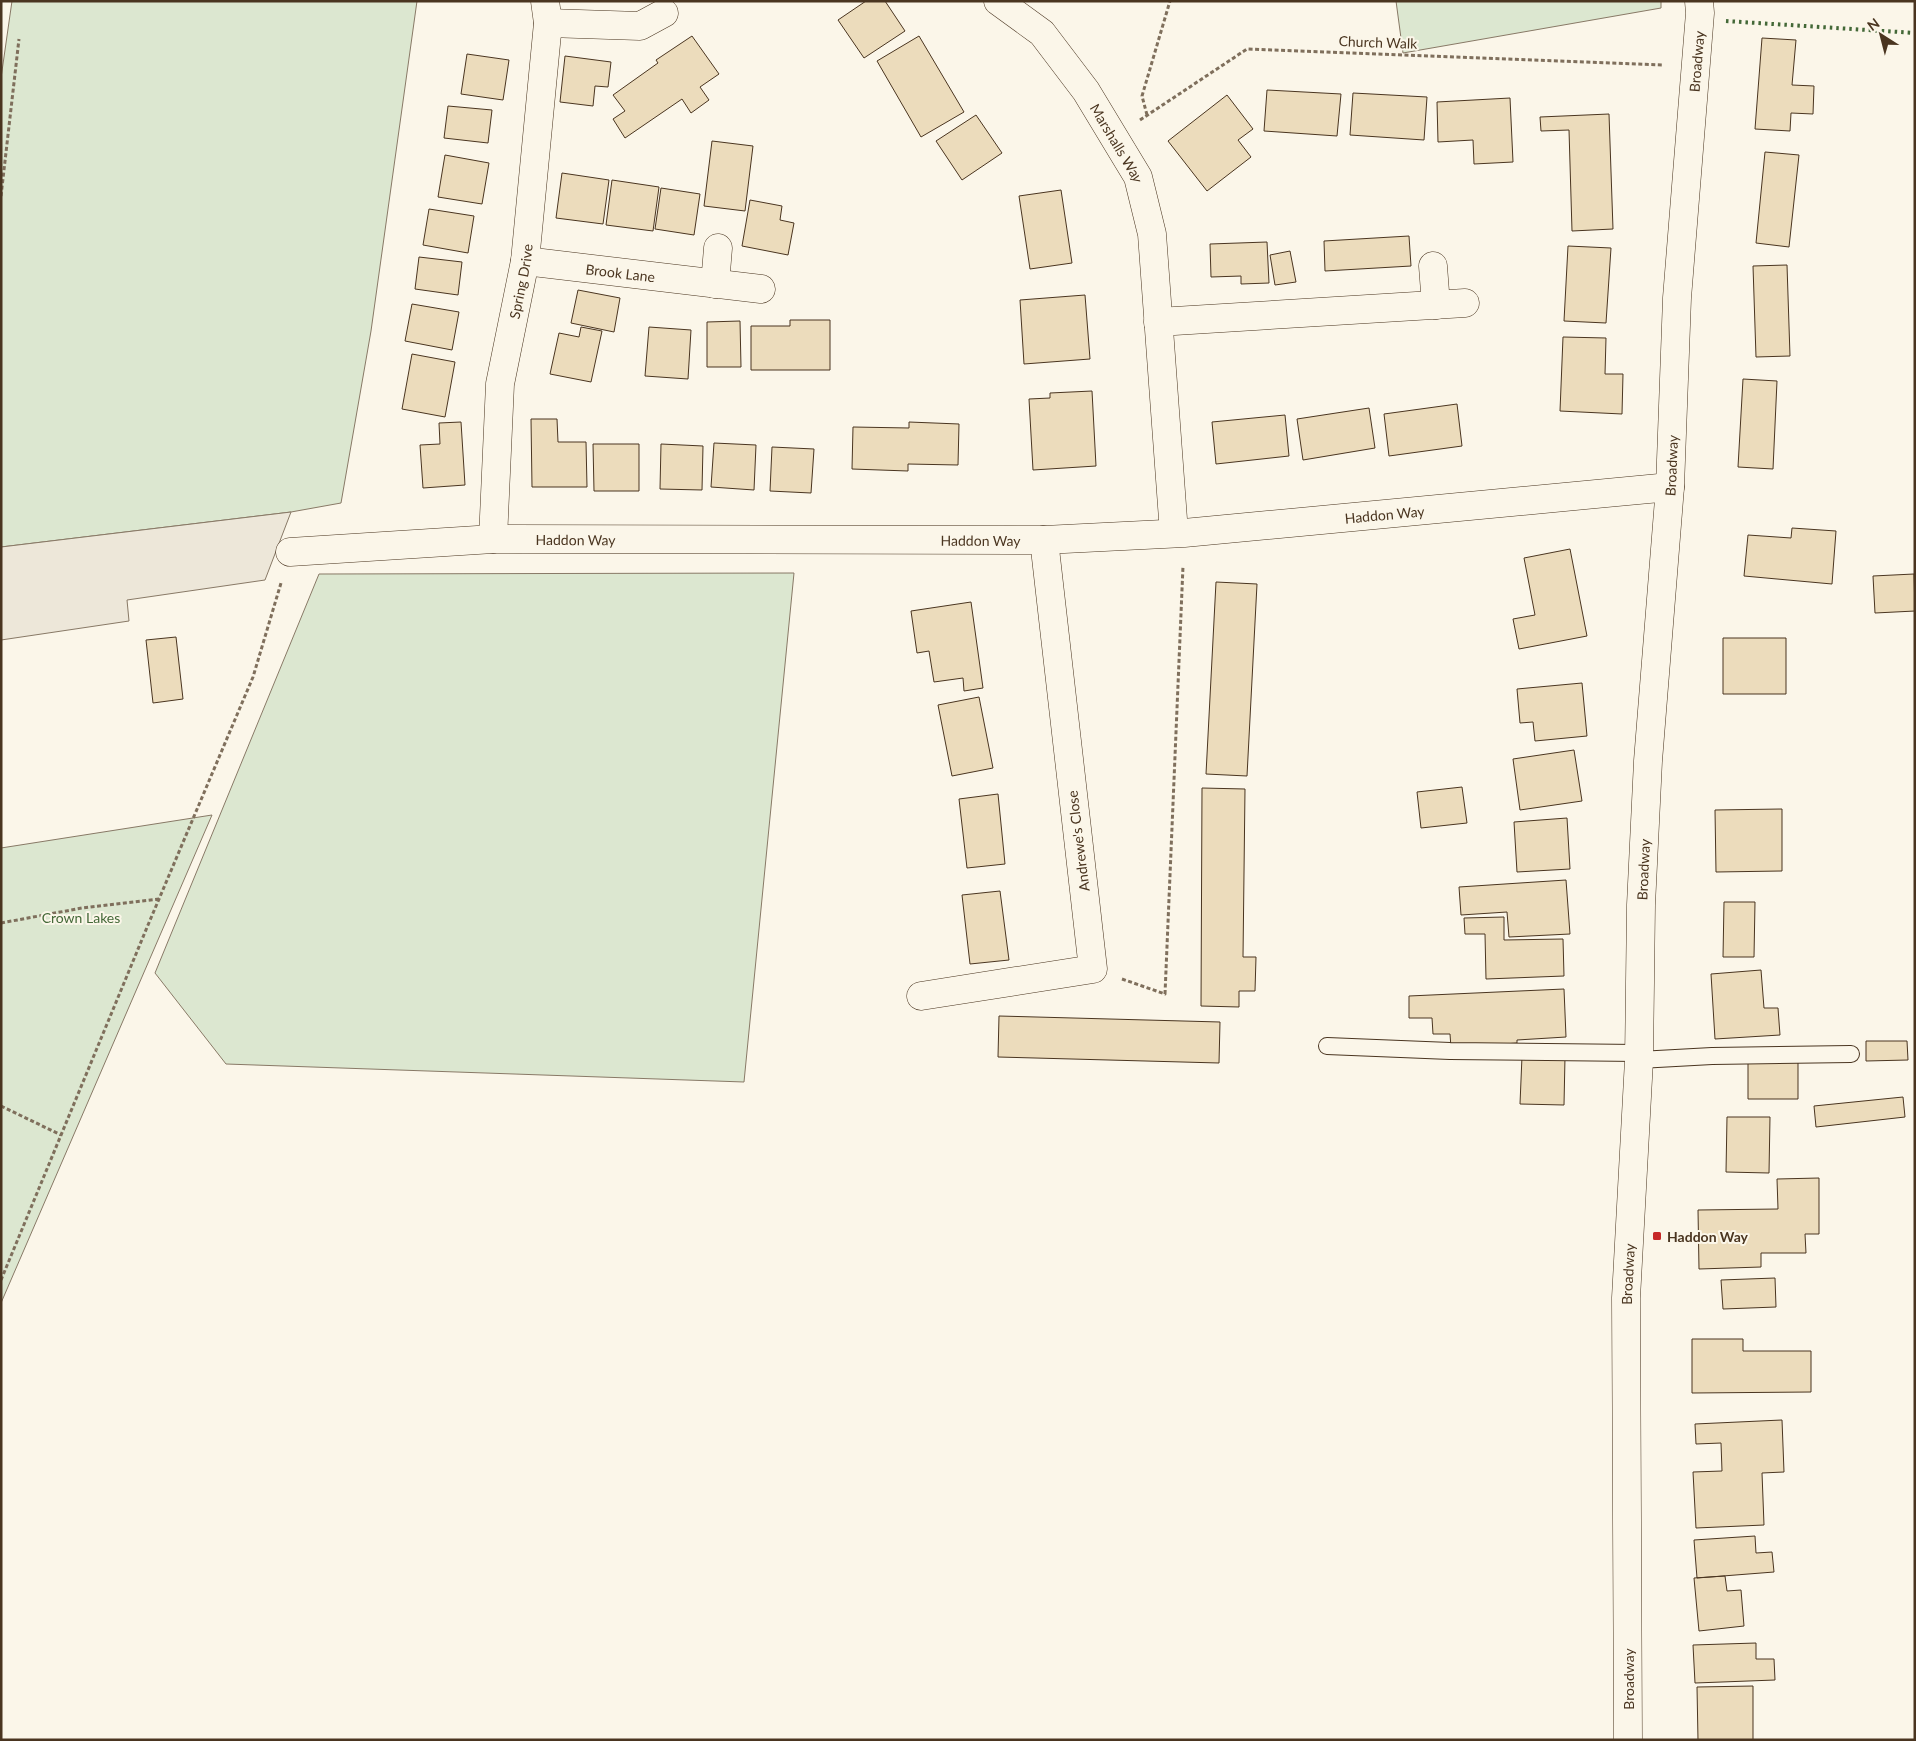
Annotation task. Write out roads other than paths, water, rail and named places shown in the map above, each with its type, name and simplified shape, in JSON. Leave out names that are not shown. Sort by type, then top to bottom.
[{"type":"street","name":"Marshalls Way","points":[[998,1],[1042,33],[1086,91],[1138,177],[1152,234],[1158,322],[1179,533]]},
{"type":"street","name":"Broadway","points":[[1628,1740],[1626,1298],[1639,1056],[1641,905],[1648,762],[1670,486],[1677,298],[1699,1]]},
{"type":"street","name":"Spring Drive","points":[[494,538],[500,384],[525,261],[546,12],[640,26],[664,13]]},
{"type":"street","points":[[715,284],[718,248]]},
{"type":"street","name":"Brook Lane","points":[[525,261],[761,289]]},
{"type":"street","points":[[1433,266],[1436,305]]},
{"type":"street","points":[[1158,322],[1465,303]]},
{"type":"street","name":"Haddon Way","points":[[290,552],[494,538],[1044,540],[1179,533],[1670,486]]},
{"type":"street","name":"Andrewe's Close","points":[[921,996],[1093,969],[1044,540]]},
{"type":"lane","points":[[1327,1046],[1450,1052],[1639,1056],[1851,1054]]},
{"type":"place","name":"Haddon Way","points":[[1657,1236]]},
{"type":"park label","name":"Crown Lakes","points":[[81,917]]}]
